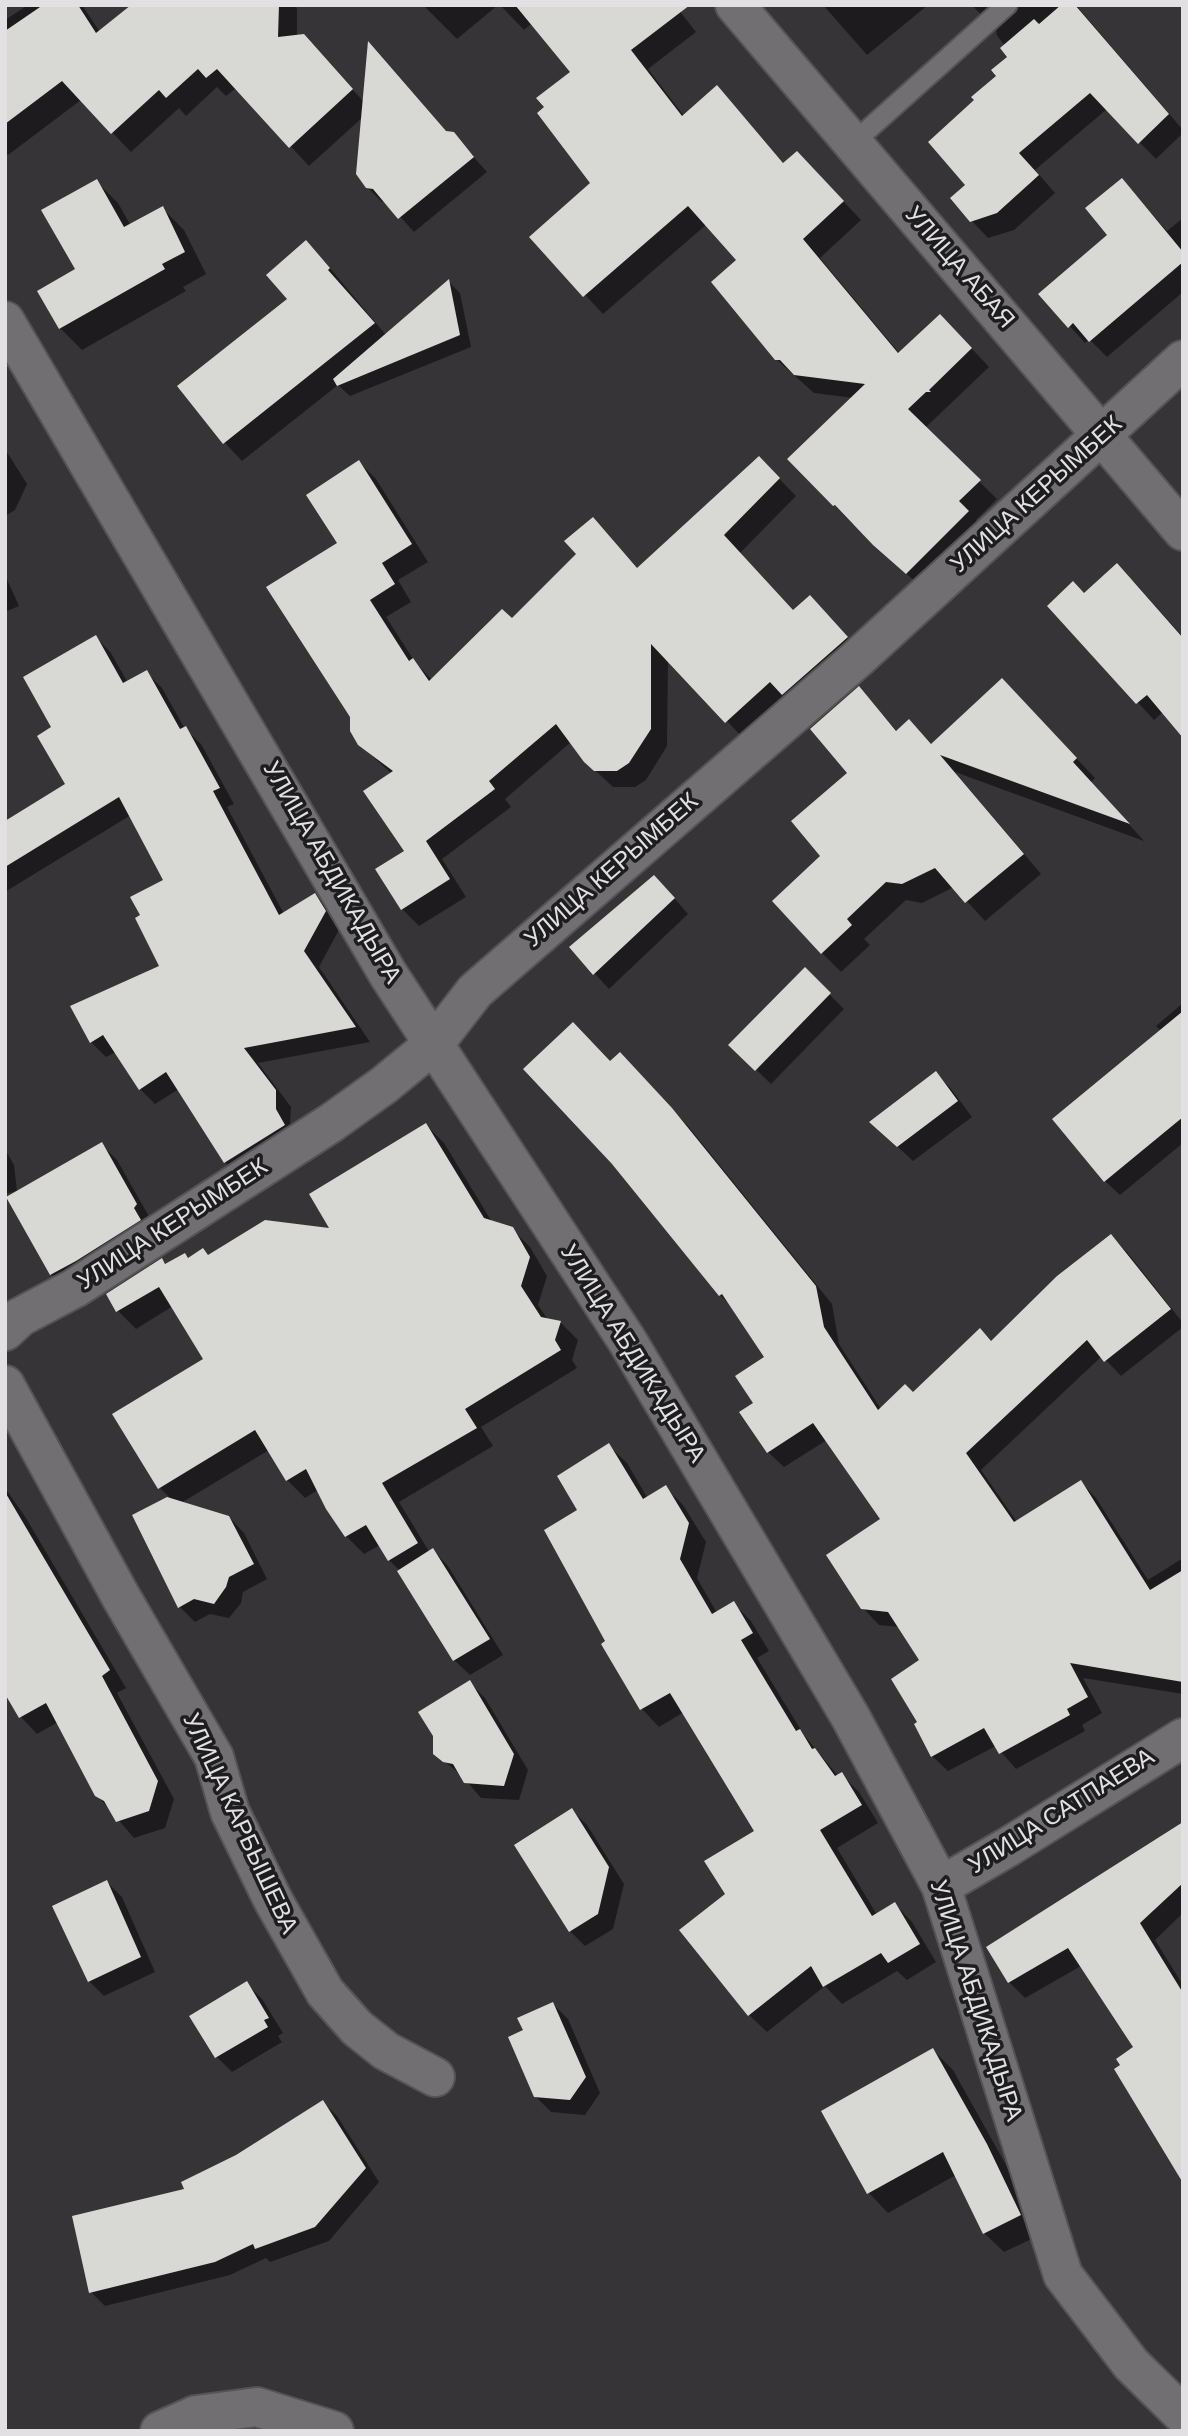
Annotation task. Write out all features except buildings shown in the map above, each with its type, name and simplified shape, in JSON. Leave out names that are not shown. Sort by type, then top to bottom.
[{"type":"street","name":"УЛИЦА АБАЯ","points":[[735,5],[1183,531]]},
{"type":"street","name":"УЛИЦА АБДИКАДЫРА","points":[[5,321],[382,962],[628,1342],[851,1718],[941,1886],[1063,2274],[1131,2364],[1183,2415]]},
{"type":"street","name":"УЛИЦА КЕРЫМБЕК","points":[[5,1331],[20,1317],[75,1288],[331,1123],[433,1044],[475,991],[857,659],[1183,360]]},
{"type":"street","name":"УЛИЦА КАРБЫШЕВА","points":[[5,1385],[121,1597],[214,1757],[236,1825],[272,1900],[325,1993],[357,2028],[386,2051],[435,2077]]},
{"type":"street","name":"УЛИЦА САТПАЕВА","points":[[941,1886],[1183,1738]]},
{"type":"street","points":[[160,2431],[197,2416],[257,2407],[334,2431]]},
{"type":"lane","points":[[853,143],[1007,5]]}]
